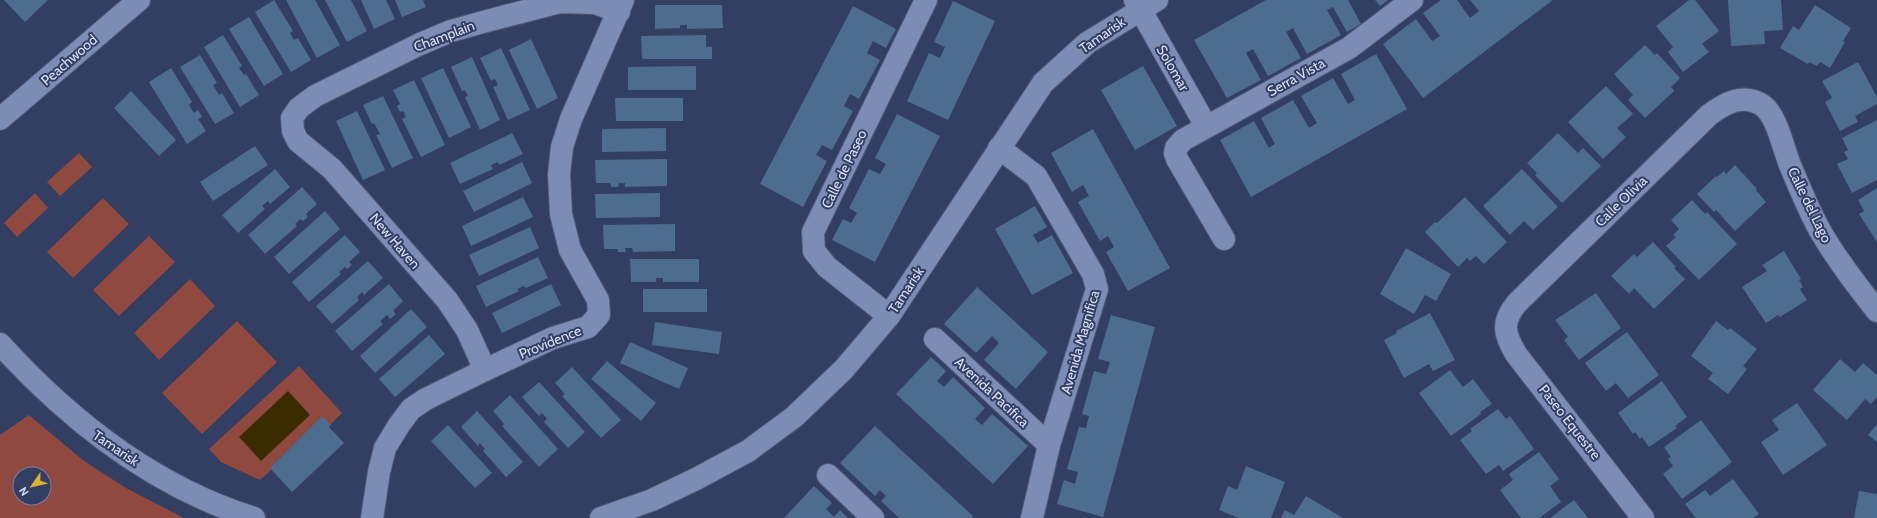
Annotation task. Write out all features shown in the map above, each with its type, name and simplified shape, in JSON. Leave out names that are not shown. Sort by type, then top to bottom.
[{"type":"street","name":"Peachwood","points":[[0,119],[139,0]]},
{"type":"street","name":"Calle de Paseo","points":[[889,316],[827,267],[814,251],[813,232],[926,0]]},
{"type":"street","name":"Serra Vista","points":[[1224,239],[1177,159],[1175,153],[1176,148],[1183,140],[1206,126],[1349,48],[1412,0]]},
{"type":"street","name":"Champlain","points":[[292,124],[292,118],[299,108],[315,96],[420,44],[451,31],[560,2],[595,3],[621,6]]},
{"type":"street","name":"Tamarisk","points":[[608,517],[665,494],[748,451],[794,417],[839,375],[889,316],[1043,83],[1087,43],[1144,3]]},
{"type":"street","name":"Solomar","points":[[1144,3],[1206,126]]},
{"type":"street","name":"Providence","points":[[372,518],[379,472],[385,448],[398,425],[411,409],[426,399],[553,338],[588,327],[598,315],[598,300],[570,250],[561,214],[559,174],[562,147],[571,119],[621,6]]},
{"type":"street","name":"Calle del Lago","points":[[1749,99],[1763,106],[1775,122],[1790,166],[1809,209],[1823,235],[1855,284],[1877,310]]},
{"type":"street","name":"Calle Olivia","points":[[1506,322],[1509,313],[1517,304],[1709,115],[1721,106],[1734,100],[1749,99]]},
{"type":"street","name":"New Haven","points":[[292,124],[292,131],[298,140],[332,169],[447,300],[467,330],[485,370]]},
{"type":"street","name":"Avenida Magnifica","points":[[1000,148],[1036,176],[1093,274],[1097,289],[1049,445],[1032,518]]},
{"type":"street","name":"Paseo Equestre","points":[[1506,322],[1507,339],[1516,354],[1643,518]]},
{"type":"street","name":"Avenida Pacifica","points":[[935,340],[1049,445]]},
{"type":"street","name":"Tamarisk","points":[[0,344],[29,376],[56,402],[85,427],[117,450],[183,489],[254,518]]},
{"type":"street","points":[[828,475],[873,518]]},
{"type":"shaded area","points":[[79,153],[92,167],[60,196],[47,182]]},
{"type":"shaded area","points":[[35,193],[48,208],[17,237],[4,223]]},
{"type":"shaded area","points":[[103,198],[129,224],[73,278],[47,252]]},
{"type":"shaded area","points":[[149,236],[175,262],[119,316],[93,290]]},
{"type":"shaded area","points":[[190,279],[215,306],[159,360],[134,333]]},
{"type":"shaded area","points":[[237,321],[277,362],[202,434],[162,393]]},
{"type":"shaded area","points":[[299,366],[342,413],[330,425],[322,417],[270,468],[271,470],[260,480],[221,462],[209,449]]},
{"type":"shaded area","points":[[288,391],[310,415],[261,461],[239,437]]},
{"type":"shaded area","points":[[29,415],[84,461],[126,488],[184,518],[0,518],[0,435]]},
{"type":"building","points":[[4,0],[48,0],[25,22]]},
{"type":"building","points":[[274,0],[293,31],[290,33],[294,40],[298,38],[311,60],[291,72],[255,12]]},
{"type":"building","points":[[286,0],[315,0],[340,45],[317,58]]},
{"type":"building","points":[[325,0],[351,0],[367,31],[347,42]]},
{"type":"building","points":[[361,0],[386,0],[395,19],[374,29]]},
{"type":"building","points":[[395,0],[423,0],[426,7],[402,17]]},
{"type":"building","points":[[1266,0],[1348,0],[1361,24],[1347,32],[1333,7],[1327,10],[1341,35],[1307,54],[1293,28],[1286,32],[1301,58],[1268,76],[1253,49],[1246,53],[1261,80],[1227,98],[1194,40]]},
{"type":"building","points":[[1375,0],[1388,0],[1380,6]]},
{"type":"building","points":[[1441,0],[1457,0],[1470,18],[1479,11],[1470,0],[1553,0],[1423,98],[1383,44],[1416,19],[1432,41],[1440,36],[1423,13]]},
{"type":"building","points":[[1689,0],[1695,0],[1719,31],[1702,44],[1709,52],[1683,72],[1668,52],[1673,47],[1656,26]]},
{"type":"building","points":[[1728,0],[1781,0],[1783,30],[1764,31],[1765,44],[1731,46]]},
{"type":"building","points":[[953,1],[995,21],[948,120],[907,101],[929,53],[940,58],[945,47],[934,42]]},
{"type":"building","points":[[655,5],[722,5],[723,28],[687,29],[687,25],[680,25],[680,28],[655,29]]},
{"type":"building","points":[[1815,5],[1851,28],[1830,68],[1820,62],[1817,66],[1809,62],[1808,64],[1780,48],[1793,26],[1799,30]]},
{"type":"building","points":[[853,6],[896,29],[886,48],[873,41],[867,53],[880,60],[859,99],[850,94],[844,106],[853,111],[832,150],[822,145],[816,155],[827,161],[803,207],[760,184]]},
{"type":"building","points":[[249,17],[283,74],[264,86],[229,29]]},
{"type":"building","points":[[223,35],[242,66],[239,68],[244,75],[246,74],[259,95],[240,107],[204,47]]},
{"type":"building","points":[[706,35],[706,47],[712,47],[712,59],[642,59],[641,36]]},
{"type":"building","points":[[531,39],[558,98],[537,109],[509,50]]},
{"type":"building","points":[[1645,45],[1655,55],[1657,53],[1680,78],[1671,87],[1674,91],[1645,118],[1628,100],[1633,95],[1614,74]]},
{"type":"building","points":[[501,48],[530,110],[508,120],[493,87],[498,85],[495,79],[491,81],[480,58]]},
{"type":"building","points":[[1376,54],[1407,109],[1251,197],[1220,140],[1254,121],[1269,148],[1275,144],[1261,118],[1293,100],[1309,128],[1317,123],[1301,96],[1333,78],[1348,104],[1355,100],[1341,74]]},
{"type":"building","points":[[200,55],[217,83],[213,85],[219,95],[222,93],[234,113],[215,124],[180,67]]},
{"type":"building","points":[[472,57],[500,120],[480,130],[465,97],[468,96],[465,90],[462,91],[451,67]]},
{"type":"building","points":[[1858,62],[1877,97],[1877,104],[1855,116],[1858,122],[1840,131],[1825,102],[1832,98],[1822,81]]},
{"type":"building","points":[[696,66],[696,90],[628,90],[628,67]]},
{"type":"building","points":[[1143,66],[1177,126],[1135,150],[1101,90]]},
{"type":"building","points":[[171,68],[192,102],[189,105],[194,113],[198,110],[202,117],[198,119],[206,131],[187,144],[149,82]]},
{"type":"building","points":[[443,68],[471,127],[449,138],[421,78]]},
{"type":"building","points":[[414,80],[445,145],[421,157],[402,119],[406,117],[403,111],[400,112],[397,106],[400,104],[393,90]]},
{"type":"building","points":[[1606,86],[1633,114],[1617,128],[1626,137],[1603,159],[1568,122]]},
{"type":"building","points":[[131,91],[176,140],[159,156],[114,108]]},
{"type":"building","points":[[383,96],[413,158],[392,168],[376,135],[380,134],[374,123],[372,124],[363,105]]},
{"type":"building","points":[[615,98],[683,98],[683,121],[616,121]]},
{"type":"building","points":[[357,111],[385,170],[363,180],[336,121]]},
{"type":"building","points":[[897,114],[940,136],[875,262],[832,240],[843,219],[851,223],[857,213],[849,208],[869,169],[880,174],[886,164],[875,158]]},
{"type":"building","points":[[1877,120],[1877,180],[1852,193],[1837,164],[1848,159],[1844,152],[1848,150],[1842,138]]},
{"type":"building","points":[[666,128],[666,151],[602,152],[602,129]]},
{"type":"building","points":[[1093,129],[1170,268],[1128,291],[1106,252],[1114,247],[1108,236],[1100,241],[1078,202],[1089,196],[1083,185],[1072,192],[1051,153]]},
{"type":"building","points":[[512,133],[523,154],[499,165],[498,162],[491,165],[493,169],[460,184],[450,163]]},
{"type":"building","points":[[1558,133],[1578,153],[1583,148],[1601,166],[1562,203],[1535,175],[1537,173],[1527,163]]},
{"type":"building","points":[[255,146],[268,165],[213,201],[200,182]]},
{"type":"building","points":[[667,159],[667,186],[625,187],[625,183],[619,183],[618,187],[611,187],[610,183],[596,183],[595,160]]},
{"type":"building","points":[[522,162],[532,183],[474,212],[463,191]]},
{"type":"building","points":[[1735,165],[1757,189],[1756,190],[1766,202],[1735,231],[1716,210],[1714,212],[1697,194],[1716,176],[1717,177],[1724,171],[1726,174]]},
{"type":"building","points":[[275,169],[290,187],[270,204],[268,201],[262,206],[265,209],[238,233],[222,215]]},
{"type":"building","points":[[1522,169],[1558,207],[1533,230],[1524,221],[1510,235],[1483,206]]},
{"type":"building","points":[[302,187],[317,204],[306,214],[308,217],[303,221],[300,219],[295,224],[297,226],[265,254],[248,235]]},
{"type":"building","points":[[1877,188],[1877,242],[1859,214],[1864,211],[1858,200]]},
{"type":"building","points":[[660,193],[660,217],[596,218],[595,194]]},
{"type":"building","points":[[523,197],[533,217],[471,246],[462,226]]},
{"type":"building","points":[[1465,197],[1507,242],[1484,264],[1476,256],[1470,261],[1467,258],[1458,267],[1425,232]]},
{"type":"building","points":[[1692,200],[1705,214],[1707,212],[1737,244],[1699,280],[1666,246],[1676,237],[1673,235],[1679,229],[1671,220]]},
{"type":"building","points":[[1035,206],[1047,227],[1033,235],[1038,243],[1052,235],[1073,273],[1032,295],[995,229]]},
{"type":"building","points":[[325,211],[340,229],[289,274],[274,257]]},
{"type":"building","points":[[675,224],[675,251],[633,252],[632,248],[625,248],[626,252],[618,252],[618,249],[604,249],[603,225]]},
{"type":"building","points":[[530,227],[539,248],[479,276],[469,255]]},
{"type":"building","points":[[345,235],[360,252],[349,262],[352,265],[347,269],[345,267],[339,272],[341,274],[309,302],[292,282]]},
{"type":"building","points":[[1653,242],[1685,279],[1654,309],[1634,288],[1629,294],[1611,276],[1634,254],[1637,257]]},
{"type":"building","points":[[1406,248],[1451,274],[1436,301],[1425,295],[1414,314],[1380,294]]},
{"type":"building","points":[[1784,251],[1801,279],[1799,280],[1803,287],[1800,289],[1807,300],[1780,317],[1778,315],[1766,323],[1742,287],[1767,271],[1762,265]]},
{"type":"building","points":[[538,257],[548,278],[526,288],[524,286],[517,289],[519,291],[486,307],[476,286]]},
{"type":"building","points":[[630,259],[699,259],[699,282],[663,282],[663,278],[656,278],[656,282],[631,282]]},
{"type":"building","points":[[368,261],[383,278],[364,295],[362,292],[357,297],[359,300],[332,324],[316,306]]},
{"type":"building","points":[[389,284],[403,301],[393,311],[396,314],[390,319],[387,315],[380,321],[383,324],[352,351],[335,331]]},
{"type":"building","points":[[551,284],[561,305],[502,333],[492,313]]},
{"type":"building","points":[[977,287],[1048,352],[1016,389],[984,360],[999,343],[992,336],[976,353],[944,324]]},
{"type":"building","points":[[643,289],[707,289],[707,312],[643,312]]},
{"type":"building","points":[[1596,293],[1621,328],[1579,360],[1564,340],[1568,337],[1555,320]]},
{"type":"building","points":[[411,309],[427,327],[375,373],[360,356]]},
{"type":"building","points":[[1430,313],[1455,360],[1433,371],[1429,364],[1404,378],[1384,340],[1397,333],[1396,331]]},
{"type":"building","points":[[1111,315],[1155,327],[1103,517],[1057,504],[1064,480],[1075,484],[1078,472],[1067,469],[1079,427],[1086,428],[1089,416],[1082,414],[1094,371],[1106,374],[1110,362],[1098,359]]},
{"type":"building","points":[[1716,321],[1728,330],[1730,328],[1757,349],[1743,366],[1747,369],[1728,394],[1708,379],[1713,373],[1691,356]]},
{"type":"building","points":[[655,322],[722,332],[719,354],[652,345]]},
{"type":"building","points":[[1627,332],[1659,375],[1628,398],[1616,383],[1606,391],[1585,363]]},
{"type":"building","points":[[429,335],[445,354],[395,397],[379,379]]},
{"type":"building","points":[[630,342],[688,368],[679,389],[620,363]]},
{"type":"building","points":[[931,357],[946,371],[937,381],[944,387],[953,377],[985,408],[975,419],[982,425],[992,414],[1028,446],[993,484],[896,394]]},
{"type":"building","points":[[1840,359],[1855,372],[1863,363],[1877,375],[1877,397],[1871,404],[1865,399],[1847,420],[1813,390]]},
{"type":"building","points":[[607,361],[656,403],[641,421],[591,379]]},
{"type":"building","points":[[572,367],[621,420],[601,438],[562,396],[565,394],[555,383]]},
{"type":"building","points":[[1450,370],[1463,387],[1473,379],[1492,404],[1451,436],[1419,393]]},
{"type":"building","points":[[1662,381],[1687,417],[1675,426],[1677,428],[1649,447],[1642,437],[1640,439],[1635,432],[1633,434],[1618,413]]},
{"type":"building","points":[[539,382],[585,432],[568,448],[544,422],[547,419],[542,413],[539,416],[522,397]]},
{"type":"building","points":[[510,395],[558,449],[539,467],[502,426],[504,424],[493,411]]},
{"type":"building","points":[[1797,403],[1827,445],[1783,475],[1761,442],[1779,430],[1772,420]]},
{"type":"building","points":[[1498,409],[1506,419],[1510,416],[1534,449],[1503,471],[1499,465],[1486,474],[1460,440],[1472,431],[1470,429]]},
{"type":"building","points":[[477,411],[523,462],[506,477],[483,451],[485,449],[480,443],[478,446],[461,427]]},
{"type":"building","points":[[322,416],[331,425],[329,427],[344,443],[292,492],[270,468]]},
{"type":"building","points":[[1701,420],[1732,462],[1682,499],[1663,474],[1673,466],[1668,459],[1671,457],[1664,447]]},
{"type":"building","points":[[1877,424],[1877,442],[1868,435]]},
{"type":"building","points":[[448,425],[492,473],[475,488],[431,441]]},
{"type":"building","points":[[875,426],[973,516],[972,518],[899,518],[881,501],[886,496],[880,490],[875,496],[840,463]]},
{"type":"building","points":[[1539,452],[1559,479],[1550,486],[1561,502],[1539,518],[1521,518],[1500,490],[1513,480],[1509,474]]},
{"type":"building","points":[[1246,466],[1285,482],[1271,518],[1239,518],[1219,510],[1228,486],[1237,490]]},
{"type":"building","points":[[1733,479],[1759,514],[1753,518],[1696,518],[1685,504],[1705,490],[1710,496]]},
{"type":"building","points":[[814,486],[832,503],[826,509],[834,517],[840,510],[848,518],[784,518]]},
{"type":"building","points":[[1859,491],[1877,494],[1877,518],[1854,518]]},
{"type":"building","points":[[1306,496],[1343,518],[1281,518],[1285,510],[1294,515]]},
{"type":"building","points":[[1574,500],[1588,518],[1550,518]]}]
